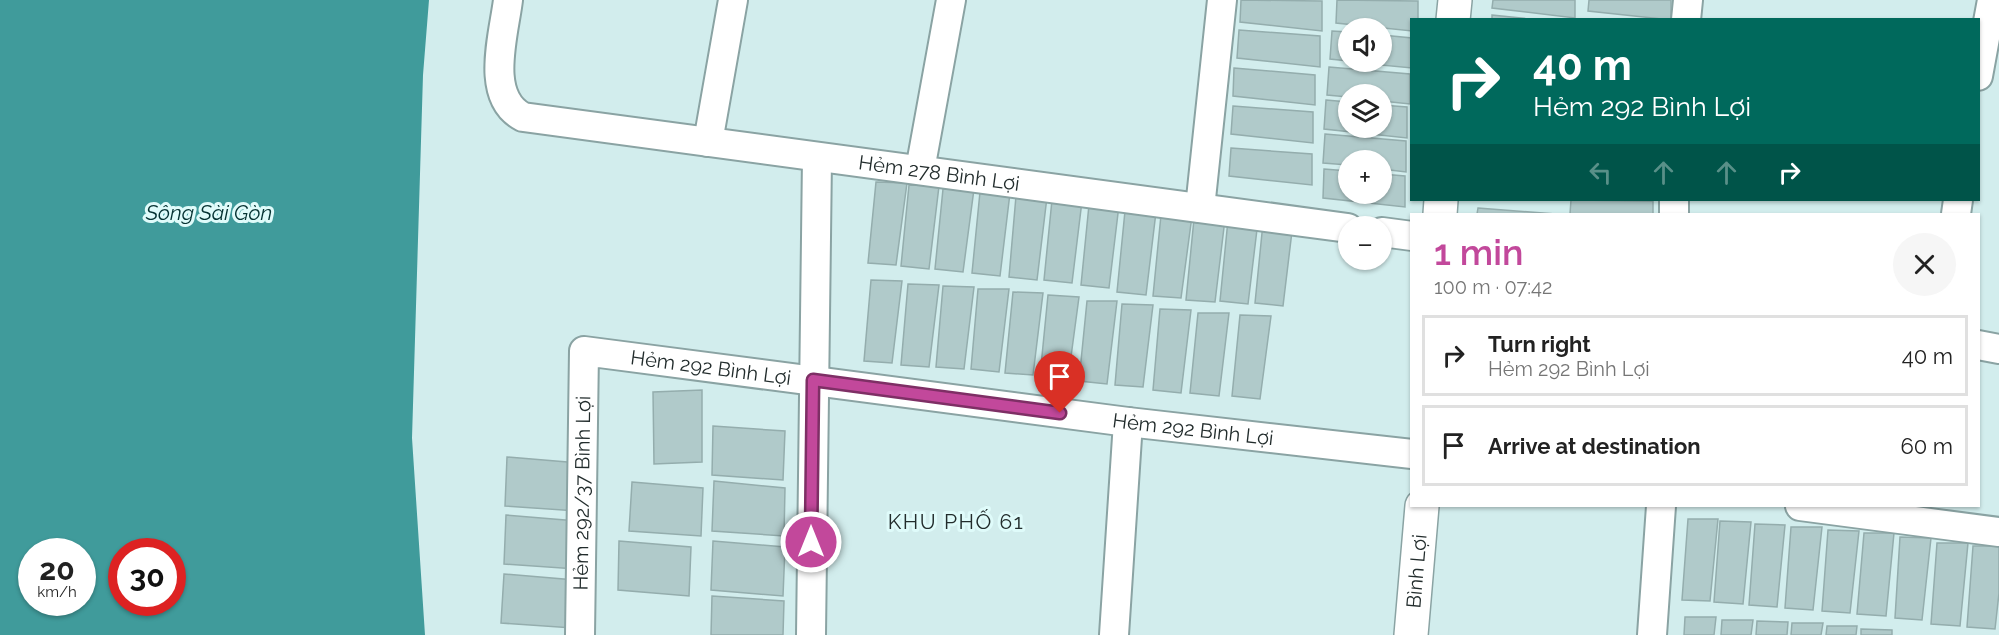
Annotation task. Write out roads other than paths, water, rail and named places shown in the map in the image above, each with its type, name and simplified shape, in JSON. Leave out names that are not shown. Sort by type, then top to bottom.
[{"type":"street","name":"Hẻm 278 Bình Lợi","points":[[508,0],[500,82],[512,108],[518,114],[531,118],[1338,227]]},
{"type":"street","points":[[708,142],[733,0]]},
{"type":"street","points":[[920,170],[951,0]]},
{"type":"street","points":[[1200,208],[1222,0]]},
{"type":"street","points":[[1454,18],[1455,0]]},
{"type":"street","points":[[1686,18],[1688,0]]},
{"type":"street","points":[[1980,65],[1992,0]]},
{"type":"street","points":[[810,635],[817,158]]},
{"type":"street","points":[[1392,233],[1410,236]]},
{"type":"street","points":[[1980,345],[1999,349]]},
{"type":"street","name":"Hẻm 292 Bình Lợi","points":[[584,351],[1128,422],[1410,454]]},
{"type":"street","name":"Hẻm 292/37 Bình Lợi","points":[[580,635],[584,351]]},
{"type":"street","points":[[1114,635],[1128,422]]},
{"type":"street","name":"Bình Lợi","points":[[1411,635],[1422,507]]},
{"type":"street","points":[[1652,635],[1661,507]]},
{"type":"street","points":[[1808,507],[1999,532]]},
{"type":"water","name":"Sông Sài Gòn","points":[[0,0],[429,0],[423,75],[412,438],[425,635],[0,635]]},
{"type":"district","name":"KHU PHỐ 61","points":[[956,522]]}]
